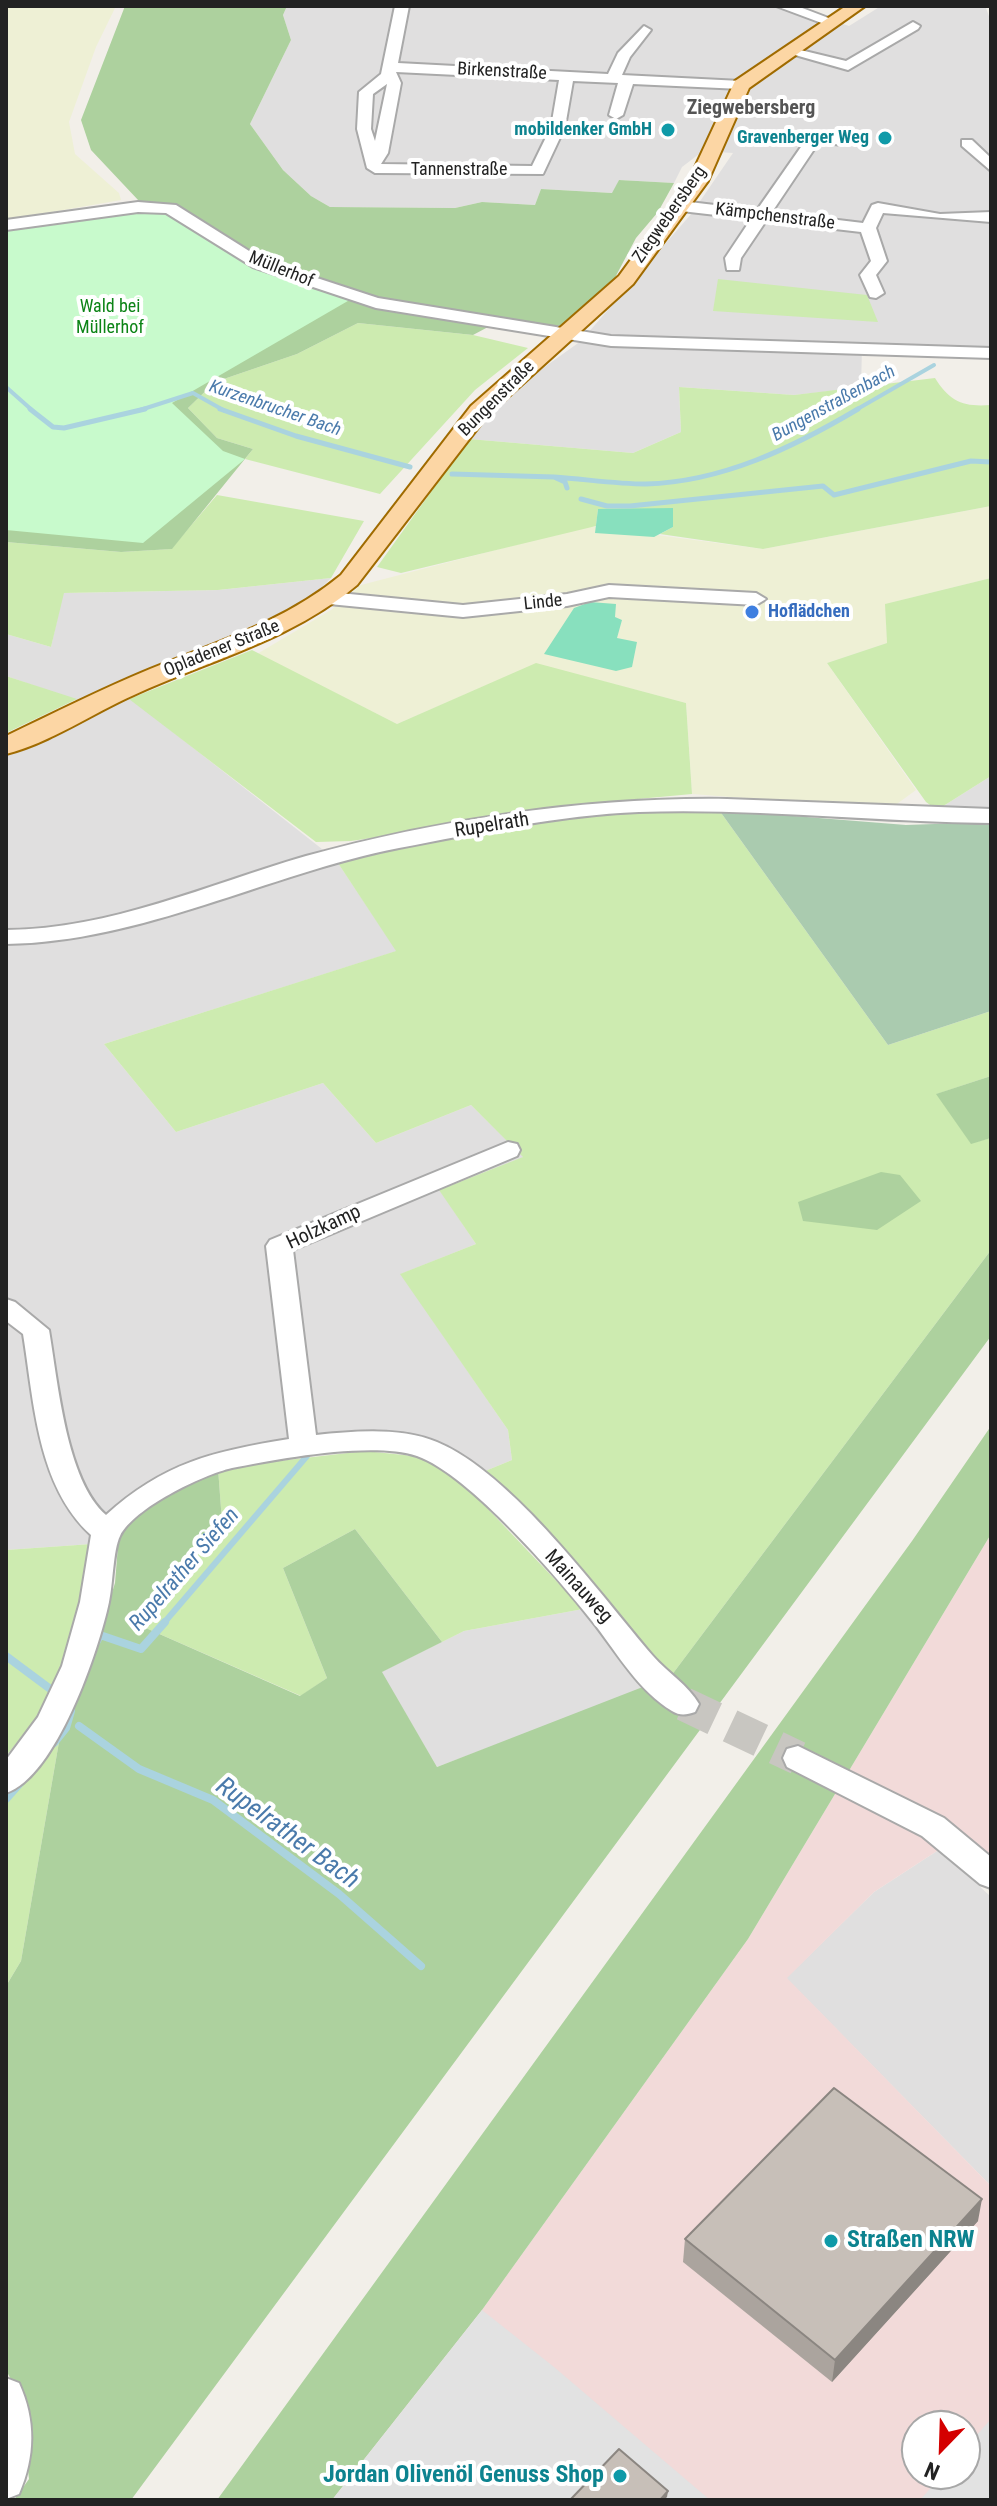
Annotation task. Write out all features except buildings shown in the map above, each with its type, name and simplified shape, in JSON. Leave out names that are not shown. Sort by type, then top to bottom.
[{"type":"main road","name":"Ziegwebersberg","points":[[567,335],[626,280],[681,206],[698,181],[741,85],[857,6]]},
{"type":"main road","name":"Bungenstraße","points":[[404,508],[479,411],[567,335]]},
{"type":"main road","name":"Opladener Straße","points":[[6,746],[155,676],[292,621],[329,598],[349,580],[404,508]]},
{"type":"street","points":[[377,167],[394,83],[389,71],[402,6]]},
{"type":"street","points":[[783,6],[832,22]]},
{"type":"street","points":[[788,51],[848,66],[913,26]]},
{"type":"street","points":[[616,115],[623,56],[644,30]]},
{"type":"street","points":[[377,167],[364,129],[366,92],[389,71]]},
{"type":"street","name":"Birkenstraße","points":[[389,71],[741,85]]},
{"type":"street","name":"Tannenstraße","points":[[377,167],[538,171],[558,127],[567,76]]},
{"type":"street","points":[[733,267],[733,258],[815,137],[842,140]]},
{"type":"street","points":[[967,143],[991,166]]},
{"type":"street","name":"Kämpchenstraße","points":[[681,206],[868,228]]},
{"type":"street","name":"Müllerhof","points":[[6,225],[138,207],[170,208],[259,264],[311,283],[376,303],[567,335]]},
{"type":"street","points":[[876,293],[868,275],[879,261],[868,228],[878,208],[991,217]]},
{"type":"street","points":[[567,335],[637,344],[991,353]]},
{"type":"street","name":"Linde","points":[[329,598],[463,611],[567,600],[609,591],[756,599]]},
{"type":"street","name":"Rupelrath","points":[[6,937],[41,938],[96,927],[385,844],[607,808],[716,805],[909,817],[991,816]]},
{"type":"street","name":"Holzkamp","points":[[304,1447],[279,1246],[508,1150]]},
{"type":"street","points":[[6,1308],[36,1330],[57,1454],[87,1515],[106,1532]]},
{"type":"street","name":"Mainauweg","points":[[304,1447],[412,1446],[439,1455],[466,1475],[552,1557],[663,1689],[684,1704]]},
{"type":"street","points":[[6,1781],[45,1734],[65,1698],[97,1597],[106,1532],[137,1502],[193,1466],[304,1447]]},
{"type":"street","points":[[798,1758],[933,1827],[991,1875]]},
{"type":"street","points":[[6,2395],[15,2430],[12,2469],[6,2481]]},
{"type":"shaded area","points":[[287,6],[788,6],[849,26],[881,6],[986,8],[991,22],[991,351],[862,347],[861,388],[794,395],[679,387],[681,432],[633,453],[469,439],[511,391],[581,341],[692,213],[733,153],[703,151],[682,167],[674,183],[619,180],[613,193],[541,189],[535,205],[482,202],[455,208],[330,207],[311,196],[283,170],[250,124],[291,40],[283,15]]},
{"type":"shaded area","points":[[331,578],[303,607],[112,684],[336,860],[397,951],[104,1044],[176,1132],[323,1083],[376,1143],[471,1105],[524,1157],[440,1190],[476,1244],[401,1274],[508,1430],[512,1460],[478,1474],[442,1448],[302,1442],[185,1464],[140,1494],[92,1544],[6,1550],[6,746],[99,708],[6,676],[6,634],[51,647],[63,593],[218,590]]},
{"type":"shaded area","points":[[991,776],[991,809],[937,810]]},
{"type":"shaded area","points":[[991,1534],[991,1864],[940,1849],[874,1892],[787,1978],[991,2186],[991,2500],[332,2500],[482,2310],[748,1939]]},
{"type":"shaded area","points":[[583,1609],[643,1689],[437,1767],[381,1672],[464,1631]]},
{"type":"shaded area","points":[[940,1849],[991,1897],[991,2186],[786,1978],[874,1892]]},
{"type":"shaded area","points":[[482,2310],[554,2367],[710,2500],[332,2500]]},
{"type":"shaded area","points":[[991,2419],[991,2500],[920,2500],[929,2490],[981,2490],[981,2430]]},
{"type":"green space","points":[[6,6],[116,6],[96,47],[69,122],[75,154],[119,193],[121,200],[6,220]]},
{"type":"green space","points":[[125,6],[287,6],[283,15],[291,40],[250,124],[283,170],[311,196],[330,207],[455,208],[482,202],[535,205],[541,189],[612,193],[619,180],[674,183],[658,212],[636,238],[610,287],[555,330],[488,327],[473,335],[358,323],[297,354],[215,382],[188,408],[217,438],[253,449],[172,549],[121,552],[6,542],[6,229],[132,211],[139,201],[91,150],[81,120]]},
{"type":"green space","name":"Wald bei Müllerhof","points":[[134,209],[168,212],[286,279],[353,298],[172,403],[223,451],[245,459],[143,543],[6,530],[6,226]]},
{"type":"green space","points":[[718,279],[867,295],[878,322],[713,311]]},
{"type":"green space","points":[[358,323],[473,335],[528,348],[475,390],[380,494],[245,459],[253,449],[217,438],[188,408],[215,382],[297,354]]},
{"type":"green space","points":[[935,378],[946,393],[958,401],[991,405],[991,506],[763,549],[660,534],[673,527],[598,509],[596,526],[401,573],[377,567],[469,439],[633,453],[681,432],[679,387],[794,395]]},
{"type":"green space","points":[[217,495],[364,521],[331,578],[218,590],[64,593],[51,647],[6,634],[6,542],[121,552],[171,549]]},
{"type":"green space","points":[[991,506],[991,578],[886,604],[887,643],[827,663],[916,790],[890,809],[692,794],[686,703],[536,664],[397,724],[257,654],[331,610],[361,585],[588,526],[763,549]]},
{"type":"green space","points":[[673,508],[673,527],[654,537],[595,533],[598,509]]},
{"type":"green space","points":[[991,578],[991,776],[937,810],[926,802],[827,663],[887,643],[885,604]]},
{"type":"green space","points":[[590,602],[616,604],[615,617],[622,620],[617,638],[637,642],[632,667],[616,671],[544,654],[574,608]]},
{"type":"green space","points":[[252,650],[397,724],[536,663],[686,703],[692,794],[638,799],[351,841],[316,842],[129,699]]},
{"type":"green space","points":[[6,676],[77,699],[6,733]]},
{"type":"green space","points":[[645,808],[719,810],[888,1045],[991,1011],[991,1076],[937,1094],[971,1143],[991,1138],[991,1250],[671,1676],[551,1540],[478,1474],[512,1460],[508,1430],[400,1274],[476,1244],[439,1190],[523,1157],[471,1105],[376,1143],[323,1083],[176,1132],[104,1044],[396,951],[336,860],[460,835]]},
{"type":"green space","points":[[719,810],[906,825],[991,822],[991,1011],[888,1045]]},
{"type":"green space","points":[[991,1076],[991,1138],[971,1144],[936,1094]]},
{"type":"green space","points":[[881,1172],[900,1175],[921,1201],[877,1230],[803,1221],[798,1202]]},
{"type":"green space","points":[[991,1250],[991,1336],[131,2500],[14,2500],[29,2479],[19,2395],[6,2370],[6,1986],[21,1961],[59,1742],[92,1656],[115,1583],[119,1533],[172,1486],[218,1468],[222,1522],[139,1625],[300,1696],[327,1678],[283,1568],[355,1529],[442,1642],[382,1672],[437,1767],[671,1676]]},
{"type":"green space","points":[[991,1426],[991,1534],[748,1939],[482,2310],[332,2500],[217,2500],[912,1541]]},
{"type":"green space","points":[[365,1451],[423,1457],[470,1490],[583,1609],[464,1631],[442,1642],[355,1529],[283,1568],[327,1678],[301,1696],[139,1625],[222,1522],[218,1468]]},
{"type":"green space","points":[[92,1544],[70,1668],[52,1699],[6,1756],[6,1550]]},
{"type":"green space","points":[[59,1742],[21,1961],[6,1986],[6,1799]]},
{"type":"waterway","name":"Bungenstraßenbach","points":[[854,411],[934,365]]},
{"type":"waterway","name":"Kurzenbrucher Bach","points":[[6,387],[33,411]]},
{"type":"waterway","name":"Kurzenbrucher Bach","points":[[138,411],[193,393],[224,410]]},
{"type":"waterway","name":"Kurzenbrucher Bach","points":[[30,409],[53,427],[64,428],[138,411]]},
{"type":"waterway","name":"Kurzenbrucher Bach","points":[[138,411],[145,409]]},
{"type":"waterway","name":"Kurzenbrucher Bach","points":[[220,409],[224,410]]},
{"type":"waterway","name":"Bungenstraßenbach","points":[[554,477],[646,484],[702,477],[783,449],[858,409]]},
{"type":"waterway","name":"Kurzenbrucher Bach","points":[[224,410],[296,436],[410,467]]},
{"type":"waterway","name":"Kurzenbrucher Bach","points":[[581,499],[607,506],[630,506],[823,486],[834,495],[971,461],[991,462]]},
{"type":"waterway","name":"Kurzenbrucher Bach","points":[[452,474],[554,477]]},
{"type":"waterway","name":"Kurzenbrucher Bach","points":[[554,477],[565,482],[567,488]]},
{"type":"waterway","name":"Rupelrather Siefen","points":[[163,1624],[307,1456]]},
{"type":"waterway","name":"Rupelrather Siefen","points":[[97,1641],[100,1635],[141,1649],[165,1622]]},
{"type":"waterway","name":"Rupelrather Bach","points":[[6,1656],[57,1694]]},
{"type":"waterway","points":[[54,1743],[66,1728],[71,1711]]},
{"type":"waterway","name":"Rupelrather Bach","points":[[79,1726],[139,1769],[213,1800],[339,1894],[421,1966]]},
{"type":"waterway","points":[[6,1799],[21,1782]]},
{"type":"tunnel","points":[[684,1704],[798,1758]]},
{"type":"place","name":"mobildenker GmbH","points":[[668,130]]},
{"type":"place","name":"Gravenberger Weg","points":[[885,138]]},
{"type":"place","name":"Hoflädchen","points":[[752,612]]},
{"type":"place","name":"Straßen NRW","points":[[831,2241]]},
{"type":"place","name":"Jordan Olivenöl Genuss Shop","points":[[620,2476]]},
{"type":"district","name":"Ziegwebersberg","points":[[751,109]]}]
